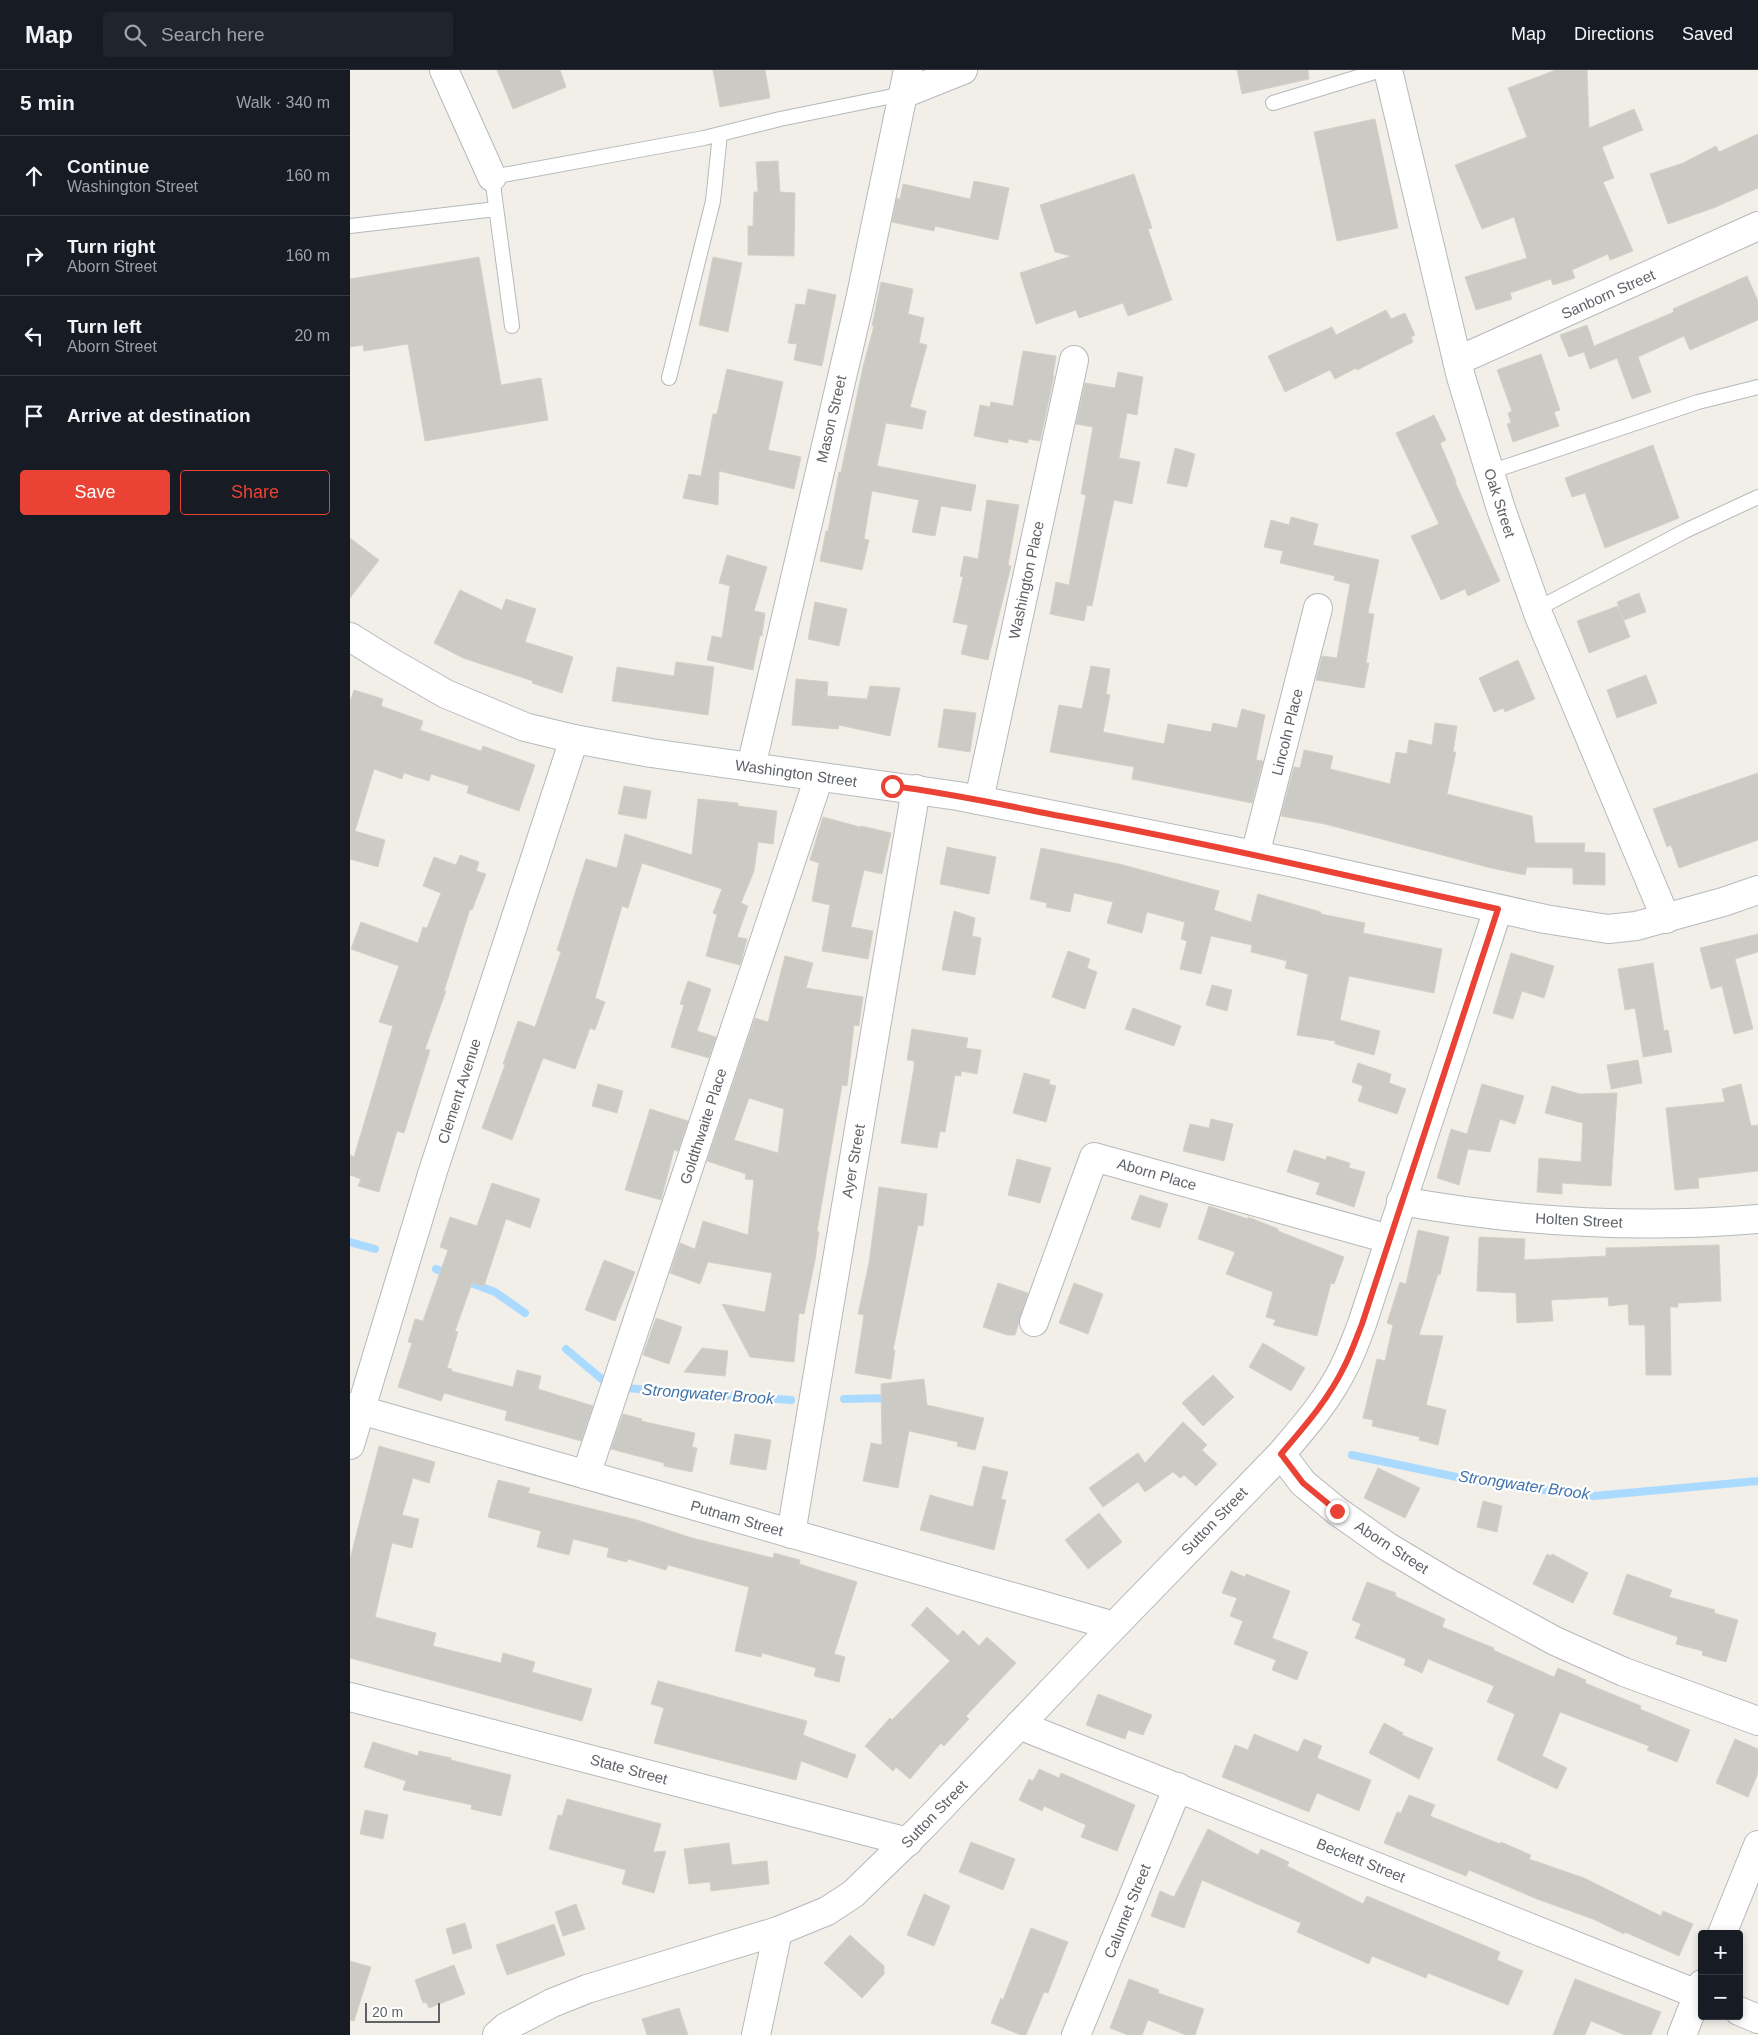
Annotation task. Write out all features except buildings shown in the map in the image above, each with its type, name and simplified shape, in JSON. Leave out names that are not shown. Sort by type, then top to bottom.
[{"type":"street","points":[[444,70],[492,177]]},
{"type":"street","points":[[906,82],[963,70]]},
{"type":"street","name":"Oak Street","points":[[1388,70],[1457,362],[1501,509],[1536,609],[1666,919]]},
{"type":"street","name":"Mason Street","points":[[752,768],[860,300],[906,82]]},
{"type":"street","name":"Sanborn Street","points":[[1457,362],[1758,226]]},
{"type":"street","name":"Washington Place","points":[[979,800],[1074,360]]},
{"type":"street","name":"Lincoln Place","points":[[1255,855],[1318,608]]},
{"type":"street","name":"Washington Street","points":[[350,637],[386,660],[454,697],[525,727],[574,740],[752,768],[916,789],[979,800],[1255,855],[1545,920],[1608,929],[1636,926],[1666,919],[1758,890]]},
{"type":"street","name":"Clement Avenue","points":[[350,1445],[355,1409],[574,740]]},
{"type":"street","name":"Goldthwaite Place","points":[[586,1475],[819,777]]},
{"type":"street","name":"Ayer Street","points":[[791,1534],[916,789]]},
{"type":"street","points":[[1281,1454],[1310,1421],[1330,1392],[1344,1366],[1365,1316],[1401,1201],[1498,909]]},
{"type":"street","name":"Aborn Place","points":[[1034,1322],[1094,1157],[1389,1239]]},
{"type":"street","name":"Holten Street","points":[[1401,1201],[1475,1212],[1634,1224],[1758,1218]]},
{"type":"street","name":"Putnam Street","points":[[355,1409],[1114,1626]]},
{"type":"street","name":"Sutton Street","points":[[497,2035],[506,2027],[527,2015],[587,1989],[778,1931],[827,1911],[853,1894],[908,1842],[1281,1454]]},
{"type":"street","name":"Aborn Street","points":[[1281,1454],[1303,1483],[1337,1511],[1388,1547],[1450,1584],[1555,1641],[1624,1672],[1758,1722]]},
{"type":"street","name":"State Street","points":[[350,1697],[908,1842]]},
{"type":"street","name":"Beckett Street","points":[[1019,1725],[1698,1991]]},
{"type":"street","name":"Calumet Street","points":[[1076,2035],[1178,1787]]},
{"type":"street","points":[[1724,1930],[1758,1845]]},
{"type":"street","points":[[756,2035],[778,1931]]},
{"type":"street","points":[[1682,2035],[1698,1997]]},
{"type":"street","points":[[1743,2013],[1758,2019]]},
{"type":"lane","points":[[1273,103],[1381,70]]},
{"type":"lane","points":[[512,326],[492,177],[720,134],[780,119],[906,82]]},
{"type":"lane","points":[[669,378],[713,201],[720,134]]},
{"type":"lane","points":[[350,226],[496,209]]},
{"type":"lane","points":[[1490,472],[1698,402],[1758,387]]},
{"type":"lane","points":[[1536,609],[1686,531],[1758,497]]},
{"type":"waterway","name":"Strongwater Brook","points":[[350,1242],[375,1249]]},
{"type":"waterway","name":"Strongwater Brook","points":[[436,1269],[450,1275]]},
{"type":"waterway","name":"Strongwater Brook","points":[[463,1280],[495,1292],[525,1313]]},
{"type":"waterway","name":"Strongwater Brook","points":[[566,1349],[604,1381]]},
{"type":"waterway","name":"Strongwater Brook","points":[[625,1388],[791,1400]]},
{"type":"waterway","name":"Strongwater Brook","points":[[844,1399],[889,1398]]},
{"type":"waterway","name":"Strongwater Brook","points":[[1352,1455],[1485,1483],[1594,1496],[1758,1481]]},
{"type":"route","points":[[892,786],[958,796],[1108,824],[1296,863],[1498,909],[1362,1324],[1344,1366],[1330,1392],[1310,1421],[1281,1454],[1303,1483],[1337,1511]]}]
